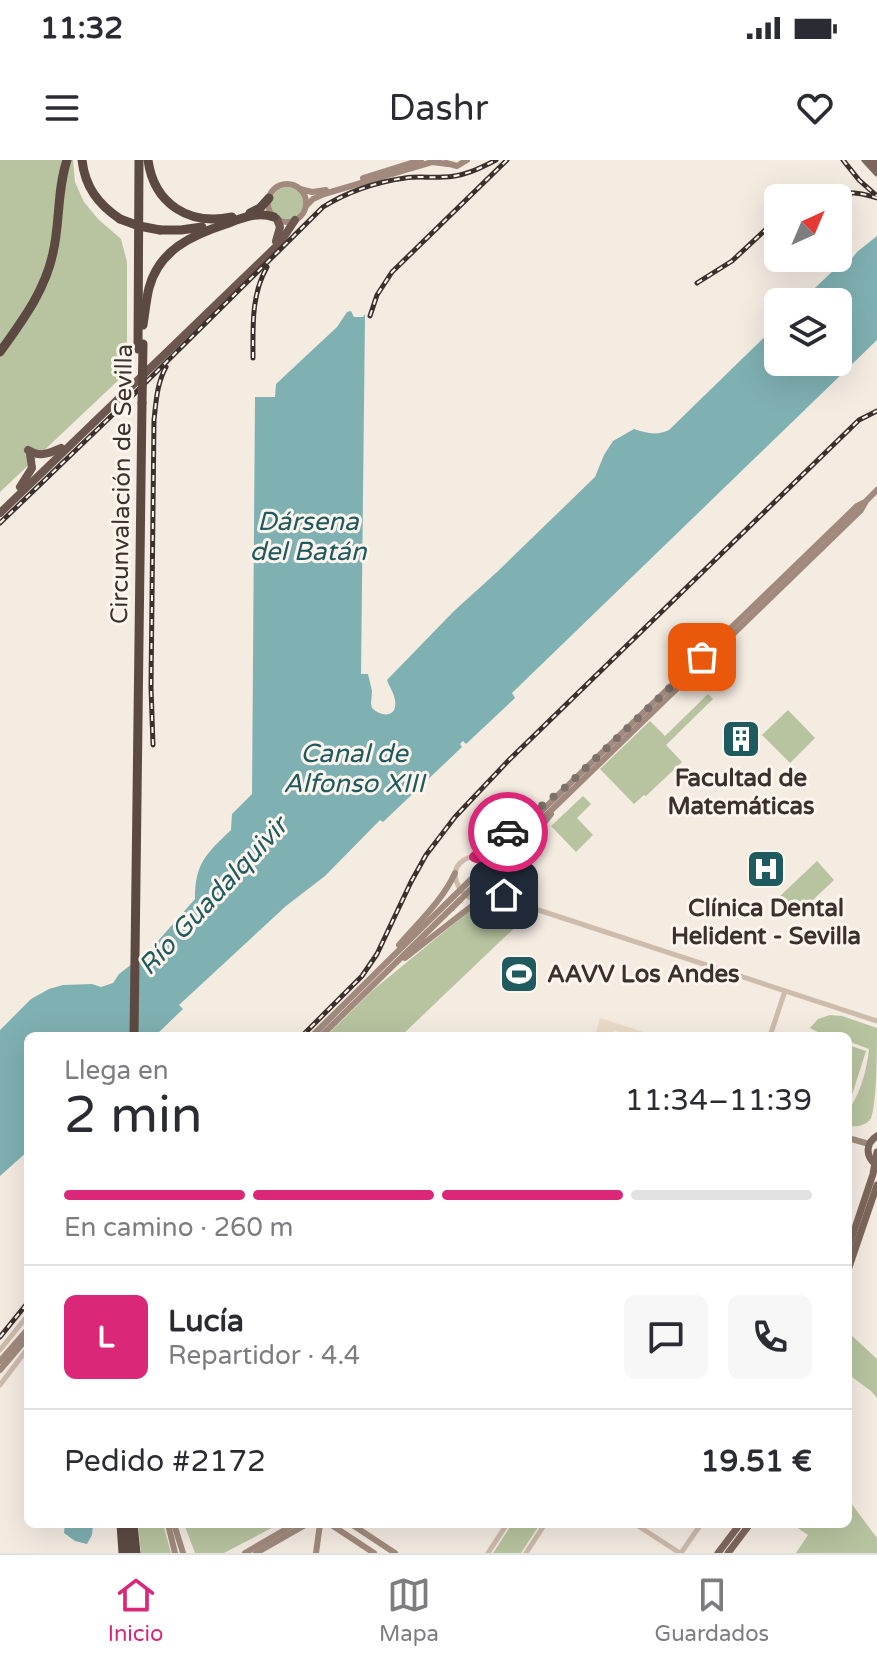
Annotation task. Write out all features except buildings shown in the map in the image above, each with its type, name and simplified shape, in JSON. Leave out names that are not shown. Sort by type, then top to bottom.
[{"type":"highway","points":[[0,352],[29,312],[53,256],[67,160]]},
{"type":"highway","points":[[82,160],[86,181],[100,204],[120,219],[139,226],[181,230],[215,224],[260,208],[269,198]]},
{"type":"highway","name":"Circunvalación de Sevilla","points":[[134,1032],[136,807],[133,800],[140,347],[138,160]]},
{"type":"highway","points":[[0,507],[275,242],[280,227],[276,218],[267,214],[228,220],[198,218],[174,207],[155,185],[147,160]]},
{"type":"highway","name":"Circunvalación de Sevilla","points":[[140,347],[147,160]]},
{"type":"highway","points":[[143,325],[150,287],[160,264],[178,245],[228,220]]},
{"type":"highway","points":[[0,513],[279,244],[295,220]]},
{"type":"highway","points":[[20,487],[32,468],[28,452],[44,455],[61,448]]},
{"type":"highway","points":[[124,1528],[124,1551]]},
{"type":"highway","points":[[133,1528],[136,1553]]},
{"type":"main road","points":[[300,189],[306,206],[303,214],[287,222],[276,218],[268,207],[269,198],[272,191],[282,185],[293,185],[312,192],[324,190],[421,160]]},
{"type":"main road","points":[[306,206],[319,196],[432,162],[457,166],[467,160]]},
{"type":"main road","points":[[865,160],[877,173]]},
{"type":"main road","points":[[872,160],[877,165]]},
{"type":"main road","points":[[316,1032],[877,490]]},
{"type":"main road","points":[[474,857],[568,789]]},
{"type":"main road","points":[[499,884],[568,789]]},
{"type":"main road","points":[[325,1032],[375,978],[439,898],[455,873]]},
{"type":"main road","points":[[375,978],[478,901]]},
{"type":"main road","points":[[867,1145],[877,1136]]},
{"type":"main road","points":[[852,1139],[867,1145]]},
{"type":"main road","points":[[867,1145],[869,1157],[876,1164]]},
{"type":"main road","points":[[852,1237],[876,1164],[877,1152]]},
{"type":"main road","points":[[852,1258],[877,1185]]},
{"type":"main road","points":[[0,1370],[24,1335]]},
{"type":"main road","points":[[0,1361],[24,1340]]},
{"type":"main road","points":[[169,1528],[175,1553]]},
{"type":"main road","points":[[175,1528],[183,1553]]},
{"type":"main road","points":[[245,1553],[288,1528]]},
{"type":"main road","points":[[256,1553],[300,1528]]},
{"type":"main road","points":[[316,1553],[319,1528]]},
{"type":"main road","points":[[336,1528],[374,1553]]},
{"type":"main road","points":[[357,1528],[395,1553]]},
{"type":"main road","points":[[718,1553],[737,1528]]},
{"type":"main road","points":[[728,1553],[747,1528]]},
{"type":"street","points":[[517,903],[506,897],[492,868],[481,859],[474,857],[457,866],[455,873],[460,890],[478,901],[490,898],[517,903],[877,1021]]},
{"type":"street","points":[[490,898],[499,884]]},
{"type":"street","points":[[771,1032],[785,991]]},
{"type":"street","points":[[0,1350],[24,1320]]},
{"type":"street","points":[[0,1385],[24,1353]]},
{"type":"street","points":[[488,1553],[504,1528]]},
{"type":"street","points":[[526,1553],[542,1528]]},
{"type":"street","points":[[641,1528],[680,1553],[698,1528]]},
{"type":"green space","points":[[0,160],[73,160],[75,182],[84,202],[121,239],[127,262],[127,372],[0,492]]},
{"type":"green space","points":[[287,187],[299,191],[303,203],[299,215],[287,219],[275,215],[271,203],[275,191]]},
{"type":"green space","points":[[708,694],[713,699],[666,745],[682,762],[634,804],[600,769],[650,721],[665,736]]},
{"type":"green space","points":[[788,710],[815,738],[790,763],[762,735]]},
{"type":"green space","points":[[583,796],[591,804],[577,818],[593,835],[576,852],[551,826]]},
{"type":"green space","points":[[817,861],[834,880],[797,915],[780,896]]},
{"type":"green space","points":[[494,902],[531,912],[405,1032],[330,1032],[373,990],[473,908]]},
{"type":"green space","points":[[830,1015],[842,1016],[877,1028],[873,1111],[869,1121],[861,1125],[852,1126],[852,1104],[865,1072],[869,1049],[852,1043],[852,1032],[818,1032],[810,1028],[818,1019]]},
{"type":"green space","points":[[852,1046],[866,1051],[852,1095]]},
{"type":"green space","points":[[852,1336],[877,1359],[877,1398],[852,1377]]},
{"type":"green space","points":[[852,1504],[877,1538],[877,1553],[796,1553],[808,1535],[798,1528],[852,1528]]},
{"type":"green space","points":[[138,1528],[164,1528],[171,1553],[141,1553]]},
{"type":"green space","points":[[186,1528],[271,1528],[224,1553],[195,1553]]},
{"type":"green space","points":[[509,1528],[537,1528],[521,1553],[493,1553]]},
{"type":"shaded area","points":[[600,1018],[643,1032],[614,1030],[596,1032]]},
{"type":"water","name":"Canal de Alfonso XIII","points":[[877,236],[877,340],[852,364],[852,288],[815,288],[832,272],[852,272],[852,258]]},
{"type":"water","name":"Canal de Alfonso XIII","points":[[351,311],[354,317],[365,314],[361,674],[368,674],[372,708],[388,714],[395,706],[387,680],[454,611],[595,477],[613,441],[634,429],[647,433],[669,430],[764,338],[764,376],[840,376],[512,693],[515,698],[466,744],[463,741],[460,744],[462,747],[383,822],[380,820],[325,876],[286,906],[179,1005],[183,1009],[159,1032],[24,1032],[24,1155],[0,1176],[0,1030],[31,999],[49,989],[63,985],[92,984],[101,987],[113,983],[119,974],[150,950],[195,899],[197,876],[204,860],[231,830],[232,814],[252,794],[255,397],[275,397],[276,384],[337,327],[347,312]]},
{"type":"water","points":[[65,1528],[93,1528],[87,1544],[75,1541],[64,1533]]},
{"type":"railway","points":[[0,523],[323,207],[373,185],[410,177],[457,176],[496,160]]},
{"type":"railway","points":[[370,316],[377,295],[392,272],[507,160]]},
{"type":"railway","points":[[843,160],[877,196]]},
{"type":"railway","points":[[852,193],[877,198]]},
{"type":"railway","points":[[697,283],[732,261],[764,231]]},
{"type":"railway","points":[[253,358],[256,300],[267,267]]},
{"type":"railway","points":[[153,745],[154,420],[159,386],[166,367]]},
{"type":"railway","points":[[306,1032],[362,976],[377,954],[426,855],[455,817],[509,760],[859,420],[877,411]]},
{"type":"railway","points":[[0,1337],[24,1307]]},
{"type":"way so far","points":[[508,832],[566,787],[702,657]]},
{"type":"place","name":"Facultad de Matemáticas","points":[[741,739]]},
{"type":"place","name":"Clínica Dental Helident - Sevilla","points":[[766,869]]},
{"type":"place","name":"AAVV Los Andes","points":[[519,974]]},
{"type":"route","points":[[504,895],[517,903],[490,898],[498,889],[497,875],[487,863],[474,857],[508,832]]},
{"type":"water label","name":"Dársena del Batán","points":[[308,536]]},
{"type":"water label","name":"Río Guadalquivir","points":[[213,896]]}]
